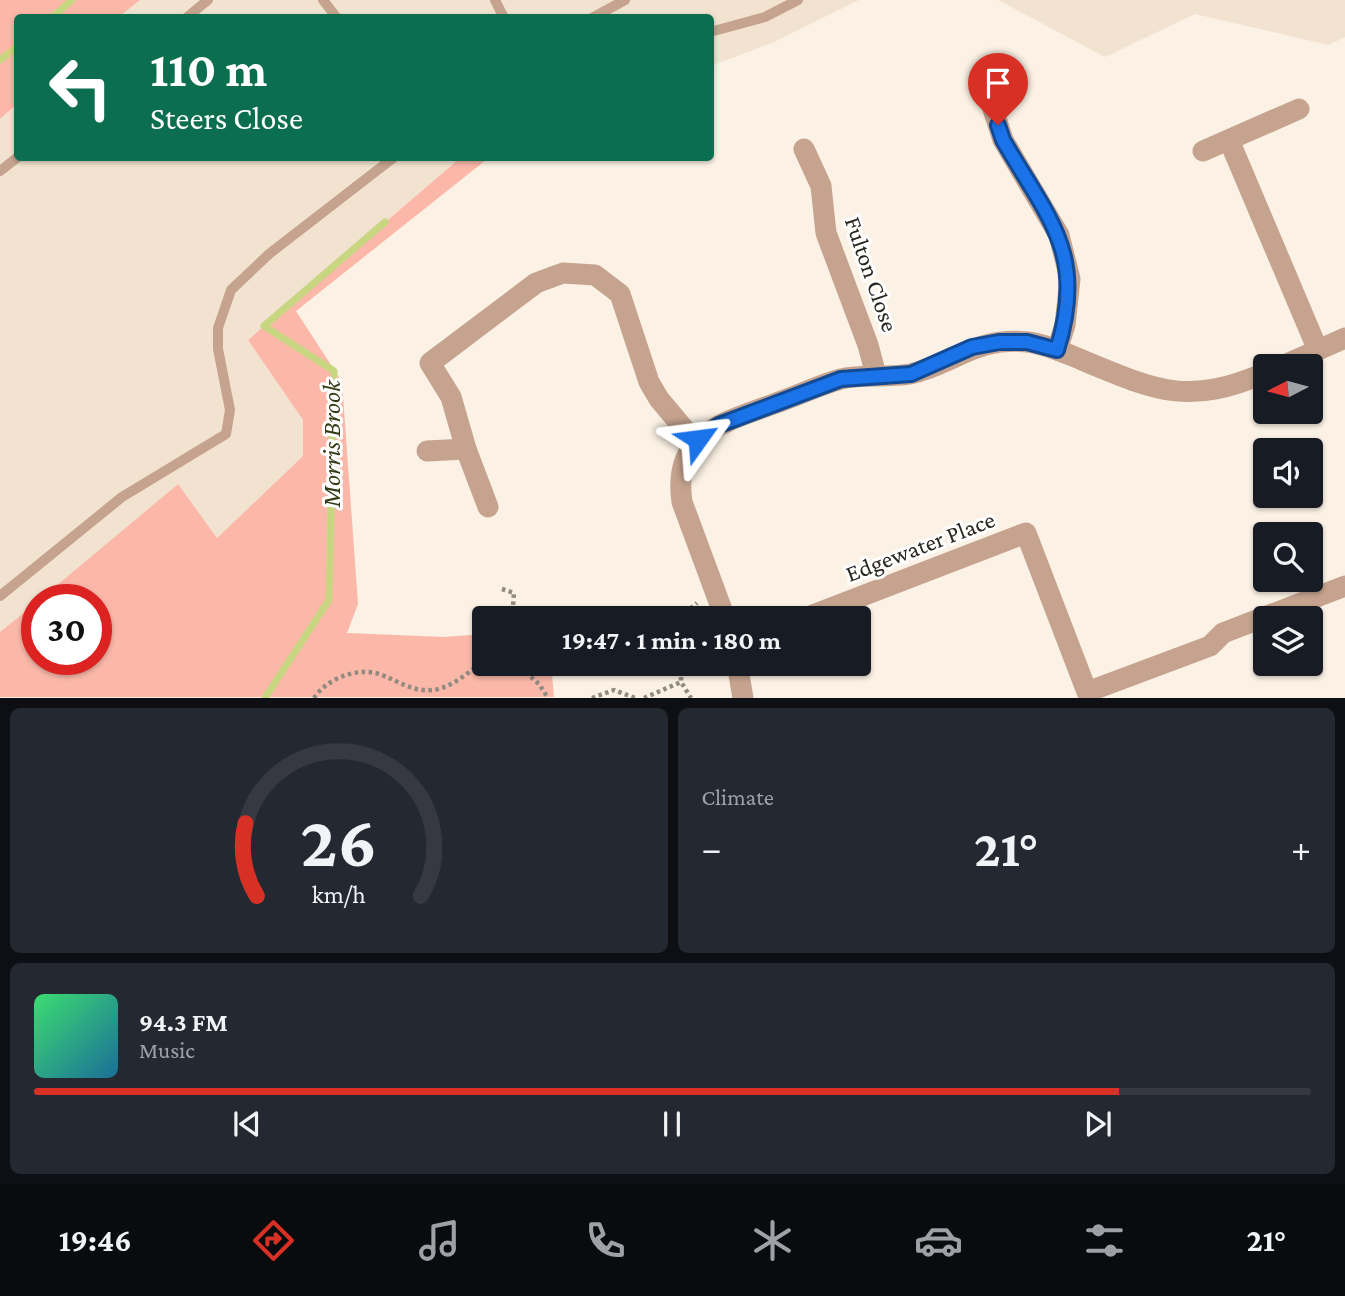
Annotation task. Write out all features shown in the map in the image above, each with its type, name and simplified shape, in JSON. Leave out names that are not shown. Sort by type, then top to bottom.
[{"type":"street","points":[[1203,151],[1299,109]]},
{"type":"street","points":[[993,110],[1003,140],[1059,235],[1070,279],[1065,325],[1057,350]]},
{"type":"street","points":[[1229,140],[1317,348]]},
{"type":"street","name":"Fulton Close","points":[[804,149],[821,186],[826,233],[868,345],[876,376]]},
{"type":"street","points":[[488,507],[466,449],[451,397],[430,363],[536,283],[563,273],[595,275],[620,294],[649,382],[659,399],[695,442]]},
{"type":"street","points":[[1305,354],[1345,338]]},
{"type":"street","points":[[721,606],[682,502],[681,470],[684,458],[695,442],[719,425],[841,379],[911,374],[972,347],[999,342],[1027,342],[1057,350],[1163,390],[1209,392],[1229,388],[1253,378]]},
{"type":"street","points":[[427,451],[466,449]]},
{"type":"street","name":"Edgewater Place","points":[[836,606],[1026,533],[1087,692],[1210,646],[1223,633],[1345,586]]},
{"type":"street","points":[[739,676],[743,698]]},
{"type":"lane","points":[[191,14],[208,0]]},
{"type":"lane","points":[[323,0],[334,14]]},
{"type":"lane","points":[[599,14],[625,0]]},
{"type":"lane","points":[[714,31],[765,17],[798,0]]},
{"type":"lane","points":[[0,171],[14,160]]},
{"type":"lane","points":[[0,596],[122,497],[226,434],[230,410],[218,349],[218,328],[231,290],[261,261],[389,161]]},
{"type":"path","points":[[502,589],[514,593],[513,606]]},
{"type":"path","points":[[314,698],[332,681],[366,672],[415,689],[440,689],[472,668]]},
{"type":"path","points":[[530,676],[540,684],[548,698]]},
{"type":"path","points":[[681,676],[681,682],[691,698]]},
{"type":"path","points":[[644,698],[681,682]]},
{"type":"path","points":[[592,698],[614,690],[635,698]]},
{"type":"shaded area","points":[[0,0],[140,0],[123,14],[14,14],[14,107],[0,119]]},
{"type":"shaded area","points":[[140,0],[859,0],[774,42],[714,65],[714,14],[124,14]]},
{"type":"shaded area","points":[[998,0],[1345,0],[1345,37],[1329,45],[1195,14],[1105,57]]},
{"type":"shaded area","points":[[14,107],[14,161],[457,161],[248,340],[303,420],[303,456],[217,538],[178,484],[58,584],[21,584],[21,615],[0,632],[0,119]]},
{"type":"shaded area","points":[[457,161],[485,161],[296,311],[342,382],[358,604],[347,633],[444,637],[472,635],[472,676],[552,676],[554,697],[0,697],[0,632],[21,615],[21,675],[112,675],[112,584],[58,584],[178,484],[217,538],[303,456],[303,420],[248,340]]},
{"type":"waterway","points":[[56,14],[72,0]]},
{"type":"waterway","points":[[0,60],[14,49]]},
{"type":"waterway","name":"Morris Brook","points":[[265,698],[329,600],[334,371],[264,326],[385,222]]},
{"type":"route","points":[[698,439],[719,425],[841,379],[911,374],[972,347],[999,342],[1027,342],[1057,350],[1065,325],[1070,279],[1059,235],[1003,140],[998,125]]}]
